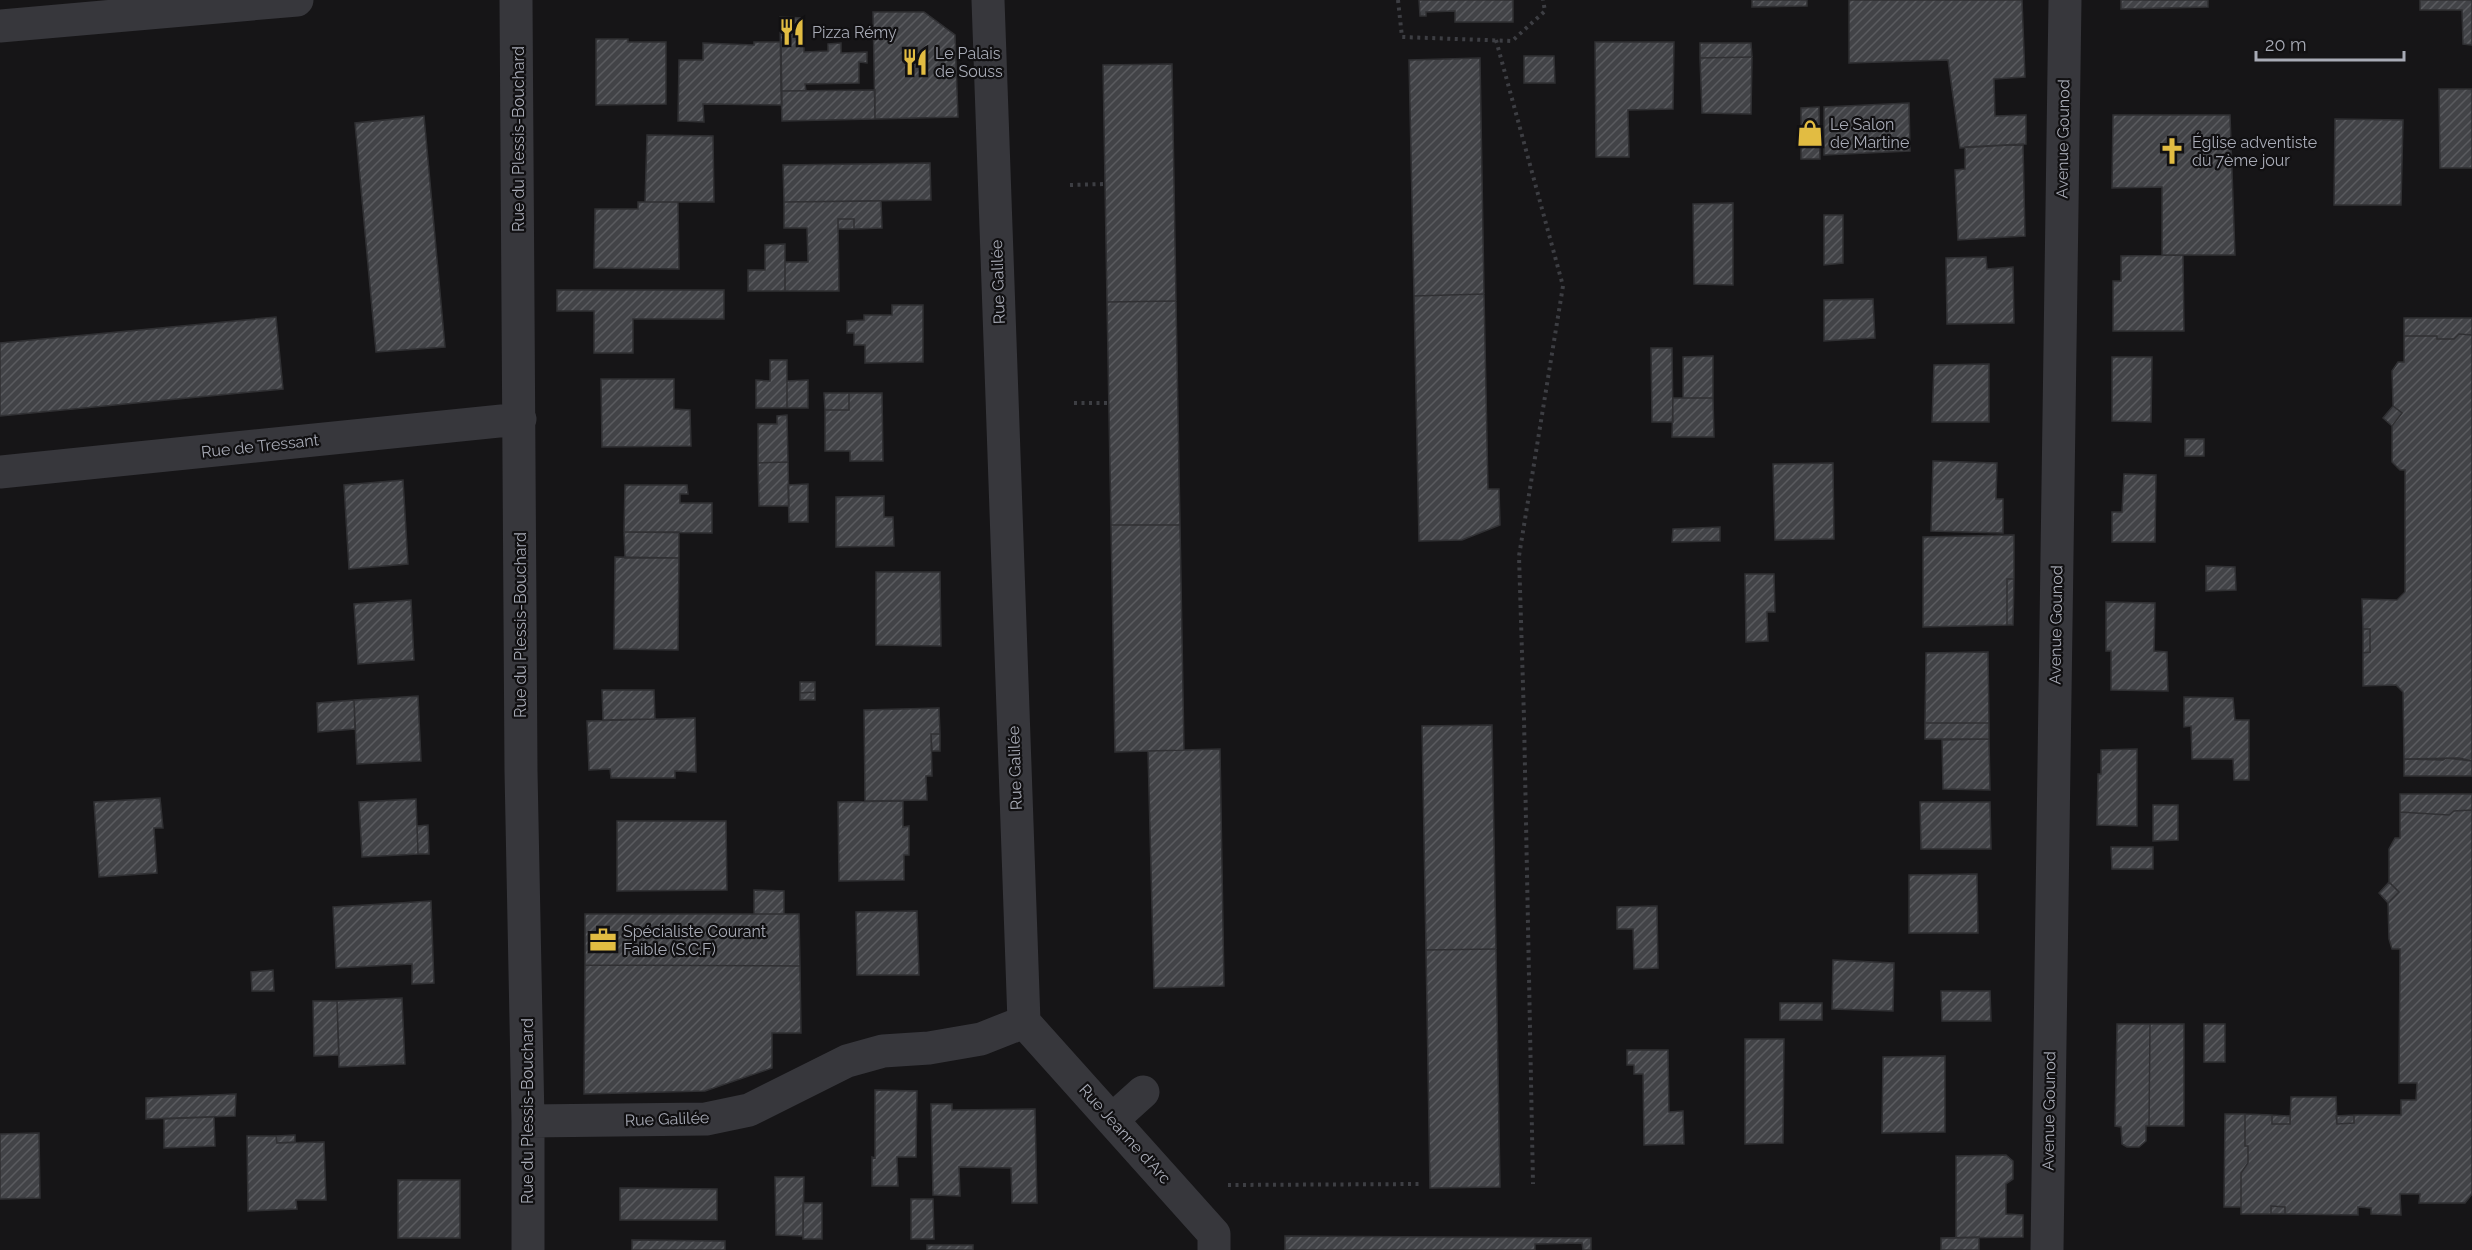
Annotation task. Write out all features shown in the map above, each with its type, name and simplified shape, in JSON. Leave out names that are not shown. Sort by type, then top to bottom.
[{"type":"street","points":[[0,26],[297,0]]},
{"type":"street","name":"Rue du Plessis-Bouchard","points":[[516,0],[520,419],[520,771],[528,1121],[528,1250]]},
{"type":"street","name":"Rue Galilée","points":[[528,1121],[706,1119],[749,1110],[848,1060],[883,1051],[929,1048],[981,1039],[1024,1022],[988,0]]},
{"type":"street","name":"Avenue Gounod","points":[[2047,1250],[2064,0]]},
{"type":"street","name":"Rue de Tressant","points":[[0,472],[520,419]]},
{"type":"street","name":"Rue Jeanne d'Arc","points":[[1024,1022],[1214,1234],[1214,1250]]},
{"type":"street","points":[[1112,1120],[1143,1092]]},
{"type":"path","points":[[1398,0],[1402,37],[1512,41],[1545,11],[1543,0]]},
{"type":"path","points":[[1496,40],[1563,286],[1519,556],[1533,1184]]},
{"type":"path","points":[[1070,185],[1105,184]]},
{"type":"path","points":[[1074,403],[1108,403]]},
{"type":"path","points":[[1171,1185],[1421,1184]]},
{"type":"building","points":[[1419,0],[1513,0],[1513,22],[1455,22],[1455,11],[1426,12],[1426,16],[1420,16]]},
{"type":"building","points":[[1752,0],[1807,0],[1807,6],[1752,7]]},
{"type":"building","points":[[1849,0],[2022,0],[2025,77],[1994,79],[1995,116],[2026,115],[2026,144],[1960,148],[1948,60],[1849,63]]},
{"type":"building","points":[[2121,0],[2208,0],[2208,7],[2121,9]]},
{"type":"building","points":[[2420,0],[2472,0],[2472,45],[2463,44],[2462,10],[2420,10]]},
{"type":"building","name":"Le Palais de Souss","points":[[873,12],[924,12],[955,35],[958,117],[875,119]]},
{"type":"building","points":[[780,17],[804,18],[804,52],[828,51],[828,44],[841,43],[841,53],[867,52],[867,63],[859,62],[859,83],[805,84],[806,91],[781,91]]},
{"type":"building","points":[[596,39],[666,42],[666,104],[596,105]]},
{"type":"building","points":[[754,42],[781,42],[782,105],[703,104],[704,122],[678,121],[679,60],[703,60],[703,43],[754,45]]},
{"type":"building","points":[[1595,42],[1674,42],[1673,109],[1628,110],[1629,157],[1596,157]]},
{"type":"building","points":[[1700,43],[1751,43],[1752,57],[1700,58]]},
{"type":"building","points":[[1524,56],[1554,56],[1555,83],[1524,83]]},
{"type":"building","points":[[1752,57],[1751,114],[1702,113],[1700,58]]},
{"type":"building","points":[[1480,58],[1484,294],[1414,296],[1409,60]]},
{"type":"building","points":[[1172,64],[1176,301],[1107,302],[1103,65]]},
{"type":"building","points":[[2439,89],[2472,89],[2472,168],[2440,168]]},
{"type":"building","points":[[875,90],[875,119],[782,121],[781,91]]},
{"type":"building","points":[[1909,103],[1910,151],[1824,155],[1824,107]]},
{"type":"building","name":"Le Salon de Martine","points":[[1819,107],[1820,159],[1801,159],[1801,108]]},
{"type":"building","name":"Église adventiste du 7ème jour","points":[[2113,115],[2230,115],[2235,255],[2162,255],[2162,187],[2112,188]]},
{"type":"building","points":[[424,116],[445,347],[376,352],[355,123]]},
{"type":"building","points":[[2335,119],[2403,120],[2401,205],[2334,205]]},
{"type":"building","points":[[647,135],[713,136],[714,202],[645,202]]},
{"type":"building","points":[[2023,144],[2025,236],[1958,240],[1955,170],[1965,169],[1965,147]]},
{"type":"building","points":[[930,163],[931,200],[784,202],[783,165]]},
{"type":"building","points":[[881,201],[882,228],[854,229],[854,219],[838,219],[839,291],[785,291],[785,262],[808,262],[807,228],[784,228],[784,202]]},
{"type":"building","points":[[638,202],[678,202],[679,269],[594,268],[595,209],[638,209]]},
{"type":"building","points":[[1733,203],[1733,285],[1694,284],[1693,204]]},
{"type":"building","points":[[1824,215],[1843,215],[1843,263],[1824,265]]},
{"type":"building","points":[[838,219],[854,219],[854,229],[838,229]]},
{"type":"building","points":[[785,244],[785,291],[748,291],[748,270],[765,270],[765,245]]},
{"type":"building","points":[[2183,255],[2184,331],[2113,331],[2113,281],[2121,281],[2121,256]]},
{"type":"building","points":[[1986,257],[1987,269],[2013,267],[2014,323],[1947,324],[1946,258]]},
{"type":"building","points":[[557,290],[724,290],[724,319],[633,319],[633,353],[594,353],[594,311],[557,311]]},
{"type":"building","points":[[1484,294],[1488,489],[1499,489],[1500,525],[1462,540],[1419,541],[1414,296]]},
{"type":"building","points":[[1873,299],[1875,338],[1824,341],[1824,300]]},
{"type":"building","points":[[1176,301],[1180,525],[1111,525],[1107,302]]},
{"type":"building","points":[[892,305],[923,305],[923,362],[865,363],[865,345],[854,345],[854,333],[847,333],[847,321],[864,320],[864,315],[892,315]]},
{"type":"building","points":[[276,317],[283,389],[0,416],[0,343]]},
{"type":"building","points":[[2404,318],[2472,318],[2472,335],[2459,334],[2454,339],[2437,339],[2437,336],[2404,336]]},
{"type":"building","points":[[2459,334],[2472,335],[2472,761],[2459,758],[2404,759],[2403,692],[2396,685],[2363,686],[2363,653],[2370,652],[2370,629],[2363,629],[2362,599],[2397,600],[2405,592],[2405,470],[2400,470],[2392,462],[2392,426],[2402,413],[2393,406],[2392,371],[2398,362],[2404,362],[2404,336],[2437,336],[2437,339],[2454,339]]},
{"type":"building","points":[[1651,348],[1672,348],[1673,422],[1652,422]]},
{"type":"building","points":[[1713,356],[1713,398],[1683,398],[1683,357]]},
{"type":"building","points":[[2112,357],[2152,357],[2151,422],[2112,421]]},
{"type":"building","points":[[770,360],[787,360],[787,408],[756,408],[756,380],[770,381]]},
{"type":"building","points":[[1989,364],[1989,422],[1932,422],[1934,365]]},
{"type":"building","points":[[601,379],[674,379],[674,409],[690,410],[691,446],[602,447]]},
{"type":"building","points":[[808,380],[808,408],[787,408],[787,381]]},
{"type":"building","points":[[824,393],[849,393],[849,410],[825,410]]},
{"type":"building","points":[[849,393],[882,393],[883,461],[850,461],[850,451],[825,451],[825,410],[849,410]]},
{"type":"building","points":[[1673,398],[1713,398],[1714,437],[1672,437]]},
{"type":"building","points":[[2393,406],[2402,413],[2392,426],[2383,418]]},
{"type":"building","points":[[787,415],[788,462],[758,463],[758,424],[777,424],[777,416]]},
{"type":"building","points":[[2185,439],[2204,439],[2204,456],[2185,456]]},
{"type":"building","points":[[1933,461],[1997,463],[1996,499],[2003,499],[2003,533],[1931,531]]},
{"type":"building","points":[[788,462],[789,506],[759,506],[758,463]]},
{"type":"building","points":[[1833,463],[1834,539],[1775,540],[1773,464]]},
{"type":"building","points":[[2124,474],[2156,475],[2155,542],[2112,542],[2112,512],[2122,512]]},
{"type":"building","points":[[403,480],[408,564],[349,569],[344,485]]},
{"type":"building","points":[[808,484],[808,522],[789,522],[788,485]]},
{"type":"building","points":[[625,485],[687,485],[688,494],[680,494],[680,503],[712,503],[712,533],[624,532]]},
{"type":"building","points":[[884,496],[884,517],[893,517],[894,546],[836,547],[836,497]]},
{"type":"building","points":[[1111,525],[1180,525],[1184,750],[1115,752]]},
{"type":"building","points":[[1720,527],[1720,541],[1672,542],[1673,529]]},
{"type":"building","points":[[624,532],[679,532],[679,558],[625,558]]},
{"type":"building","points":[[2014,535],[2014,579],[2007,579],[2007,625],[1923,627],[1923,537]]},
{"type":"building","points":[[615,557],[679,558],[678,650],[614,649]]},
{"type":"building","points":[[2206,566],[2235,567],[2236,590],[2206,591]]},
{"type":"building","points":[[876,572],[940,572],[941,646],[876,645]]},
{"type":"building","points":[[1745,574],[1774,574],[1775,612],[1767,612],[1768,641],[1746,642]]},
{"type":"building","points":[[2007,579],[2014,579],[2013,625],[2007,625]]},
{"type":"building","points":[[411,600],[414,660],[358,664],[354,604]]},
{"type":"building","points":[[2106,602],[2155,603],[2154,651],[2167,652],[2168,691],[2111,690],[2111,651],[2106,651]]},
{"type":"building","points":[[2363,629],[2370,629],[2370,652],[2363,653]]},
{"type":"building","points":[[1988,652],[1989,723],[1925,723],[1926,653]]},
{"type":"building","points":[[800,682],[815,682],[815,692],[800,693]]},
{"type":"building","points":[[602,690],[654,690],[655,719],[603,720]]},
{"type":"building","points":[[815,692],[815,700],[800,700],[800,693]]},
{"type":"building","points":[[418,696],[421,761],[357,764],[354,700]]},
{"type":"building","points":[[2184,697],[2233,698],[2235,720],[2249,720],[2249,780],[2234,780],[2233,759],[2192,759],[2191,726],[2184,727]]},
{"type":"building","points":[[354,700],[355,729],[318,732],[317,703]]},
{"type":"building","points":[[939,708],[940,734],[931,734],[932,776],[926,776],[927,800],[865,801],[864,710]]},
{"type":"building","points":[[695,718],[696,772],[675,771],[675,778],[611,778],[610,769],[589,770],[587,721]]},
{"type":"building","points":[[1925,723],[1989,723],[1989,739],[1925,739]]},
{"type":"building","points":[[1492,725],[1496,949],[1426,950],[1422,726]]},
{"type":"building","points":[[931,734],[940,734],[940,751],[932,751]]},
{"type":"building","points":[[1989,739],[1990,790],[1943,789],[1942,740]]},
{"type":"building","points":[[1220,749],[1224,986],[1154,988],[1148,751]]},
{"type":"building","points":[[2137,749],[2137,826],[2097,825],[2101,750]]},
{"type":"building","points":[[2446,758],[2472,761],[2472,776],[2404,776],[2404,759],[2443,760]]},
{"type":"building","points":[[2400,794],[2472,794],[2472,810],[2454,811],[2449,815],[2400,812]]},
{"type":"building","points":[[160,798],[163,828],[154,828],[157,873],[99,877],[94,802]]},
{"type":"building","points":[[416,799],[418,854],[362,857],[359,802]]},
{"type":"building","points":[[903,801],[903,827],[909,826],[909,855],[904,855],[904,880],[839,881],[838,802]]},
{"type":"building","points":[[1920,802],[1990,802],[1991,849],[1921,849]]},
{"type":"building","points":[[2153,805],[2178,805],[2178,840],[2153,841]]},
{"type":"building","points":[[2472,810],[2472,1194],[2465,1203],[2419,1203],[2420,1194],[2400,1194],[2401,1215],[2371,1214],[2371,1208],[2358,1207],[2358,1215],[2285,1214],[2285,1207],[2271,1206],[2271,1214],[2241,1214],[2241,1173],[2248,1163],[2248,1146],[2245,1146],[2245,1114],[2272,1115],[2272,1124],[2290,1124],[2291,1097],[2336,1097],[2337,1124],[2354,1123],[2354,1115],[2401,1115],[2401,1100],[2416,1100],[2417,1083],[2399,1083],[2400,949],[2392,949],[2389,939],[2388,903],[2399,892],[2389,882],[2389,849],[2395,838],[2400,838],[2400,812],[2449,815],[2454,811]]},
{"type":"building","points":[[617,821],[726,821],[727,890],[617,891]]},
{"type":"building","points":[[428,825],[429,854],[418,854],[417,826]]},
{"type":"building","points":[[2111,847],[2153,847],[2153,869],[2112,869]]},
{"type":"building","points":[[1977,874],[1978,933],[1909,933],[1909,875]]},
{"type":"building","points":[[2389,882],[2399,892],[2388,903],[2379,893]]},
{"type":"building","points":[[754,890],[784,891],[784,914],[754,914]]},
{"type":"building","points":[[431,901],[434,983],[412,984],[412,964],[336,968],[333,907]]},
{"type":"building","points":[[1657,906],[1658,968],[1634,969],[1633,929],[1617,929],[1617,907]]},
{"type":"building","points":[[917,911],[919,975],[857,975],[856,912]]},
{"type":"building","points":[[585,914],[799,914],[800,966],[585,965]]},
{"type":"building","points":[[1496,949],[1500,1187],[1430,1188],[1426,950]]},
{"type":"building","points":[[1833,960],[1894,963],[1893,1011],[1832,1009]]},
{"type":"building","points":[[585,965],[800,966],[801,1033],[772,1033],[772,1068],[705,1091],[584,1094]]},
{"type":"building","points":[[273,970],[274,991],[252,991],[251,972]]},
{"type":"building","points":[[1941,991],[1990,991],[1991,1021],[1942,1021]]},
{"type":"building","points":[[402,998],[405,1064],[339,1067],[337,1001]]},
{"type":"building","points":[[313,1001],[337,1001],[339,1055],[314,1056]]},
{"type":"building","points":[[1780,1003],[1822,1003],[1822,1020],[1780,1020]]},
{"type":"building","points":[[2117,1024],[2150,1024],[2149,1126],[2146,1126],[2146,1141],[2139,1147],[2127,1147],[2122,1144],[2121,1127],[2115,1126]]},
{"type":"building","points":[[2150,1024],[2184,1024],[2184,1126],[2149,1126]]},
{"type":"building","points":[[2204,1024],[2225,1024],[2225,1062],[2204,1062]]},
{"type":"building","points":[[1745,1039],[1784,1039],[1783,1143],[1745,1144]]},
{"type":"building","points":[[1627,1050],[1668,1050],[1669,1112],[1683,1111],[1684,1144],[1644,1145],[1643,1074],[1634,1074],[1634,1065],[1627,1065]]},
{"type":"building","points":[[1945,1056],[1945,1132],[1882,1133],[1883,1057]]},
{"type":"building","points":[[875,1090],[917,1091],[916,1157],[897,1157],[898,1186],[872,1186],[872,1157],[875,1158]]},
{"type":"building","points":[[236,1094],[235,1116],[146,1119],[146,1098]]},
{"type":"building","points":[[931,1104],[952,1104],[952,1110],[1035,1109],[1037,1203],[1012,1203],[1011,1168],[959,1167],[960,1196],[933,1195]]},
{"type":"building","points":[[2225,1114],[2245,1114],[2245,1146],[2248,1146],[2248,1163],[2241,1173],[2241,1207],[2224,1207]]},
{"type":"building","points":[[2272,1115],[2290,1116],[2290,1124],[2272,1124]]},
{"type":"building","points":[[2354,1115],[2354,1123],[2337,1124],[2336,1116]]},
{"type":"building","points":[[214,1117],[215,1146],[164,1148],[164,1119]]},
{"type":"building","points":[[39,1133],[40,1198],[0,1199],[0,1134]]},
{"type":"building","points":[[295,1135],[295,1142],[277,1143],[276,1136]]},
{"type":"building","points":[[247,1136],[276,1136],[277,1143],[324,1142],[326,1200],[296,1200],[297,1209],[248,1211]]},
{"type":"building","points":[[2006,1155],[2013,1161],[2013,1179],[2006,1184],[2006,1214],[2023,1215],[2023,1237],[1956,1238],[1956,1156]]},
{"type":"building","points":[[775,1177],[804,1177],[803,1236],[776,1235]]},
{"type":"building","points":[[398,1180],[460,1180],[460,1238],[398,1238]]},
{"type":"building","points":[[620,1188],[717,1189],[717,1220],[620,1220]]},
{"type":"building","points":[[911,1199],[933,1199],[934,1239],[911,1239]]},
{"type":"building","points":[[803,1203],[822,1203],[822,1239],[803,1239]]},
{"type":"building","points":[[2271,1206],[2285,1207],[2285,1214],[2271,1214]]},
{"type":"building","points":[[1285,1236],[1591,1238],[1591,1250],[1583,1250],[1582,1243],[1535,1244],[1535,1250],[1285,1250]]},
{"type":"building","points":[[1979,1237],[1979,1250],[1941,1250],[1941,1238]]},
{"type":"building","points":[[632,1240],[725,1241],[725,1250],[632,1250]]},
{"type":"building","points":[[927,1245],[973,1245],[973,1250],[927,1250]]},
{"type":"place","name":"Pizza Rémy","points":[[792,32]]},
{"type":"place","name":"Le Palais de Souss","points":[[915,62]]},
{"type":"place","name":"Le Salon de Martine","points":[[1810,133]]},
{"type":"place","name":"Église adventiste du 7ème jour","points":[[2172,151]]},
{"type":"place","name":"Spécialiste Courant Faible (S.C.F)","points":[[603,940]]}]
